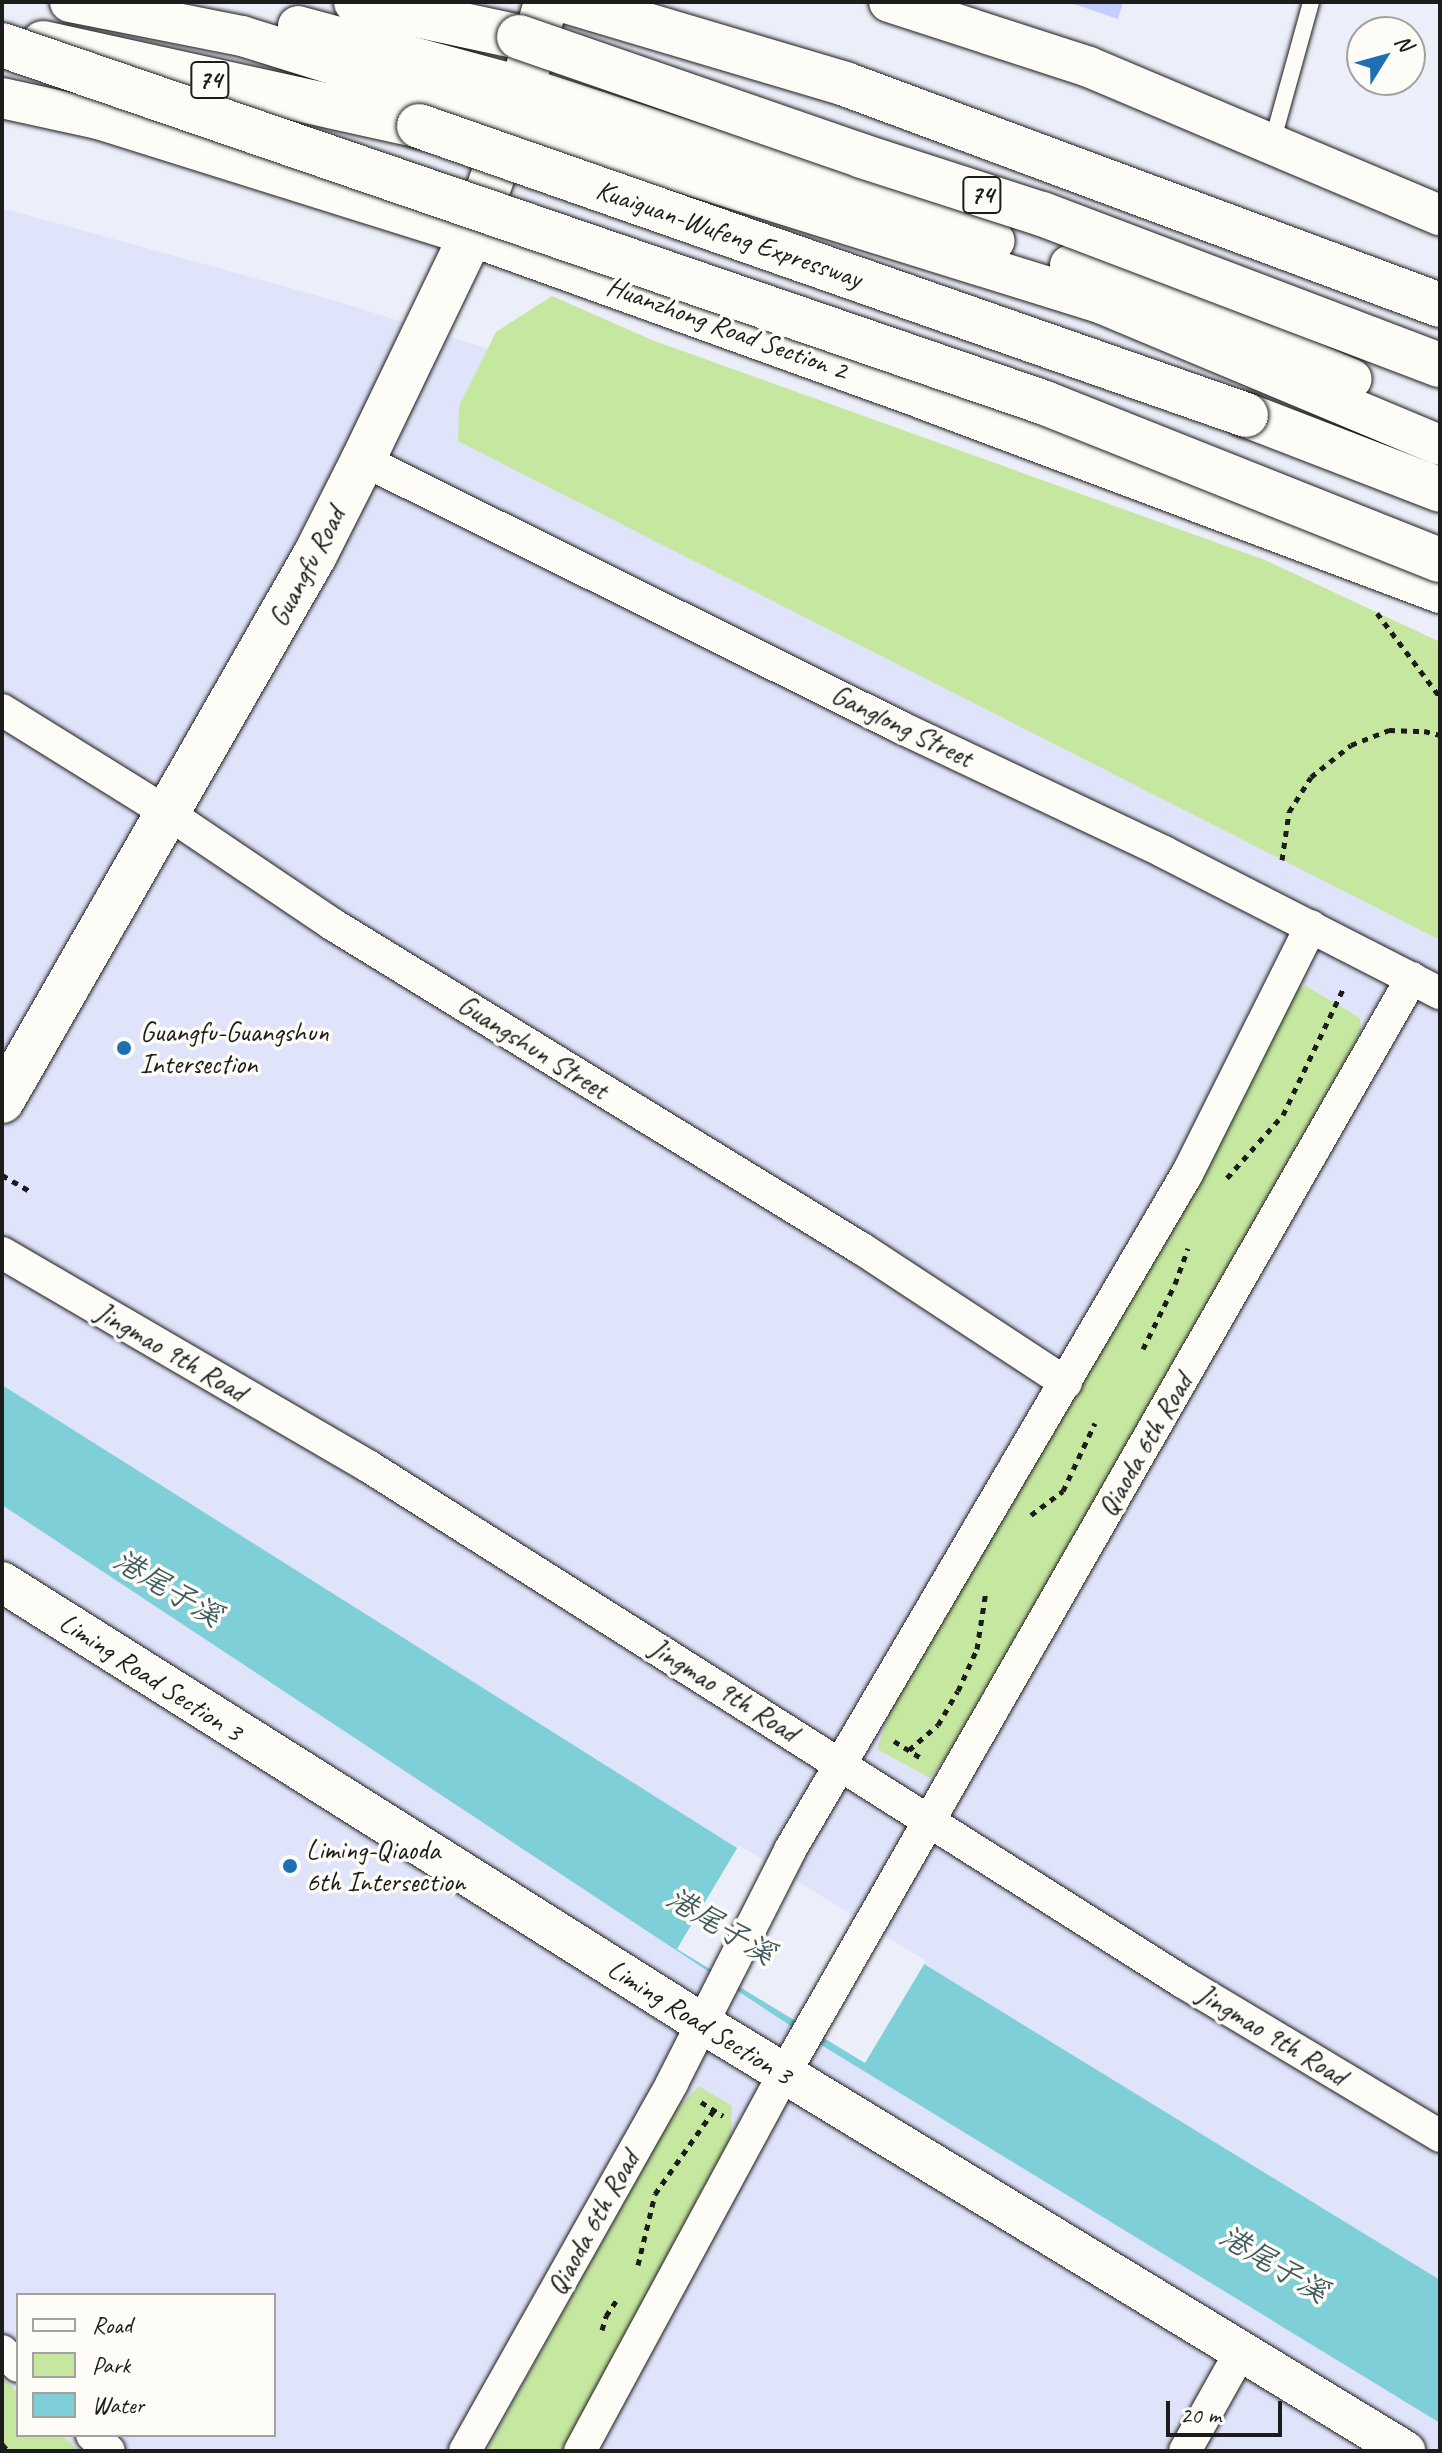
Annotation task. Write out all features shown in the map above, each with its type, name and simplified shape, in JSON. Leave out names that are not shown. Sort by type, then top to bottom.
[{"type":"main road","name":"74","points":[[356,2],[519,37],[862,156],[1042,214],[1440,365]]},
{"type":"main road","name":"Guangfu Road","points":[[2,1101],[315,555],[363,460],[471,236],[519,102],[546,2]]},
{"type":"main road","points":[[569,2],[845,84],[1440,305]]},
{"type":"main road","name":"Kuaiguan-Wufeng Expressway","points":[[2,34],[419,126],[1246,415],[1440,490]]},
{"type":"main road","points":[[2,45],[1045,403],[1440,560]]},
{"type":"street","points":[[70,2],[242,36],[519,102],[1100,303],[1440,445]]},
{"type":"street","points":[[207,2],[519,102],[1146,290],[1440,417]]},
{"type":"street","points":[[889,2],[1089,67],[1440,215]]},
{"type":"street","name":"Huanzhong Road Section 2","points":[[2,98],[98,119],[471,236],[923,399],[1440,593]]},
{"type":"street","name":"Ganglong Street","points":[[363,460],[1311,926],[1426,986]]},
{"type":"street","name":"Guangshun Street","points":[[2,710],[166,812],[332,924],[862,1249],[1066,1383]]},
{"type":"street","points":[[840,1763],[1187,1174],[1311,926]]},
{"type":"street","name":"Qiaoda 6th Road","points":[[792,2061],[930,1820],[1426,986]]},
{"type":"street","name":"Jingmao 9th Road","points":[[2,1253],[368,1466],[1183,1982],[1440,2136]]},
{"type":"street","name":"Liming Road Section 3","points":[[2,1582],[710,2008],[1240,2353],[1405,2451]]},
{"type":"street","name":"Qiaoda 6th Road","points":[[465,2451],[710,2008],[790,1850],[840,1763]]},
{"type":"street","points":[[580,2451],[792,2061]]},
{"type":"street","points":[[1185,2451],[1240,2353]]},
{"type":"street","points":[[94,2437],[109,2451]]},
{"type":"lane","points":[[1271,144],[1281,120],[1311,2]]},
{"type":"path","points":[[1372,605],[1440,697]]},
{"type":"path","points":[[1282,860],[1289,812],[1311,777],[1351,745],[1389,730],[1424,731],[1440,735]]},
{"type":"path","points":[[1217,1186],[1244,1162],[1283,1115],[1344,987]]},
{"type":"path","points":[[2,1175],[30,1191]]},
{"type":"path","points":[[1143,1349],[1175,1284],[1192,1239]]},
{"type":"path","points":[[1019,1525],[1063,1491],[1095,1423]]},
{"type":"path","points":[[909,1750],[938,1725],[958,1691],[977,1649],[989,1578]]},
{"type":"path","points":[[886,1737],[932,1764]]},
{"type":"path","points":[[690,2095],[729,2120]]},
{"type":"path","points":[[636,2273],[655,2194],[714,2110]]},
{"type":"path","points":[[598,2345],[606,2316],[621,2295]]},
{"type":"path","points":[[2,2444],[8,2451]]},
{"type":"shaded area","points":[[2,208],[333,300],[555,370],[1440,698],[1440,2451],[2,2451]]},
{"type":"green space","points":[[552,296],[652,340],[1265,560],[1440,642],[1440,940],[458,441],[459,406],[496,332]]},
{"type":"green space","points":[[1306,986],[1360,1018],[1361,1033],[957,1743],[930,1778],[877,1749],[893,1703],[1293,990]]},
{"type":"green space","points":[[699,2086],[732,2106],[731,2137],[562,2451],[486,2451],[675,2111]]},
{"type":"green space","points":[[2,2378],[16,2391],[16,2437],[64,2437],[79,2451],[9,2451],[2,2445]]},
{"type":"water","name":"港尾子溪","points":[[2,1385],[821,1901],[1440,2280],[1440,2423],[800,2032],[2,1505]]},
{"type":"pier","points":[[739,1845],[926,1961],[865,2063],[677,1949]]},
{"type":"building","points":[[1068,2],[1123,2],[1118,19]]},
{"type":"place","name":"Guangfu-Guangshun Intersection","points":[[124,1048]]},
{"type":"place","name":"Liming-Qiaoda 6th Intersection","points":[[290,1866]]}]
